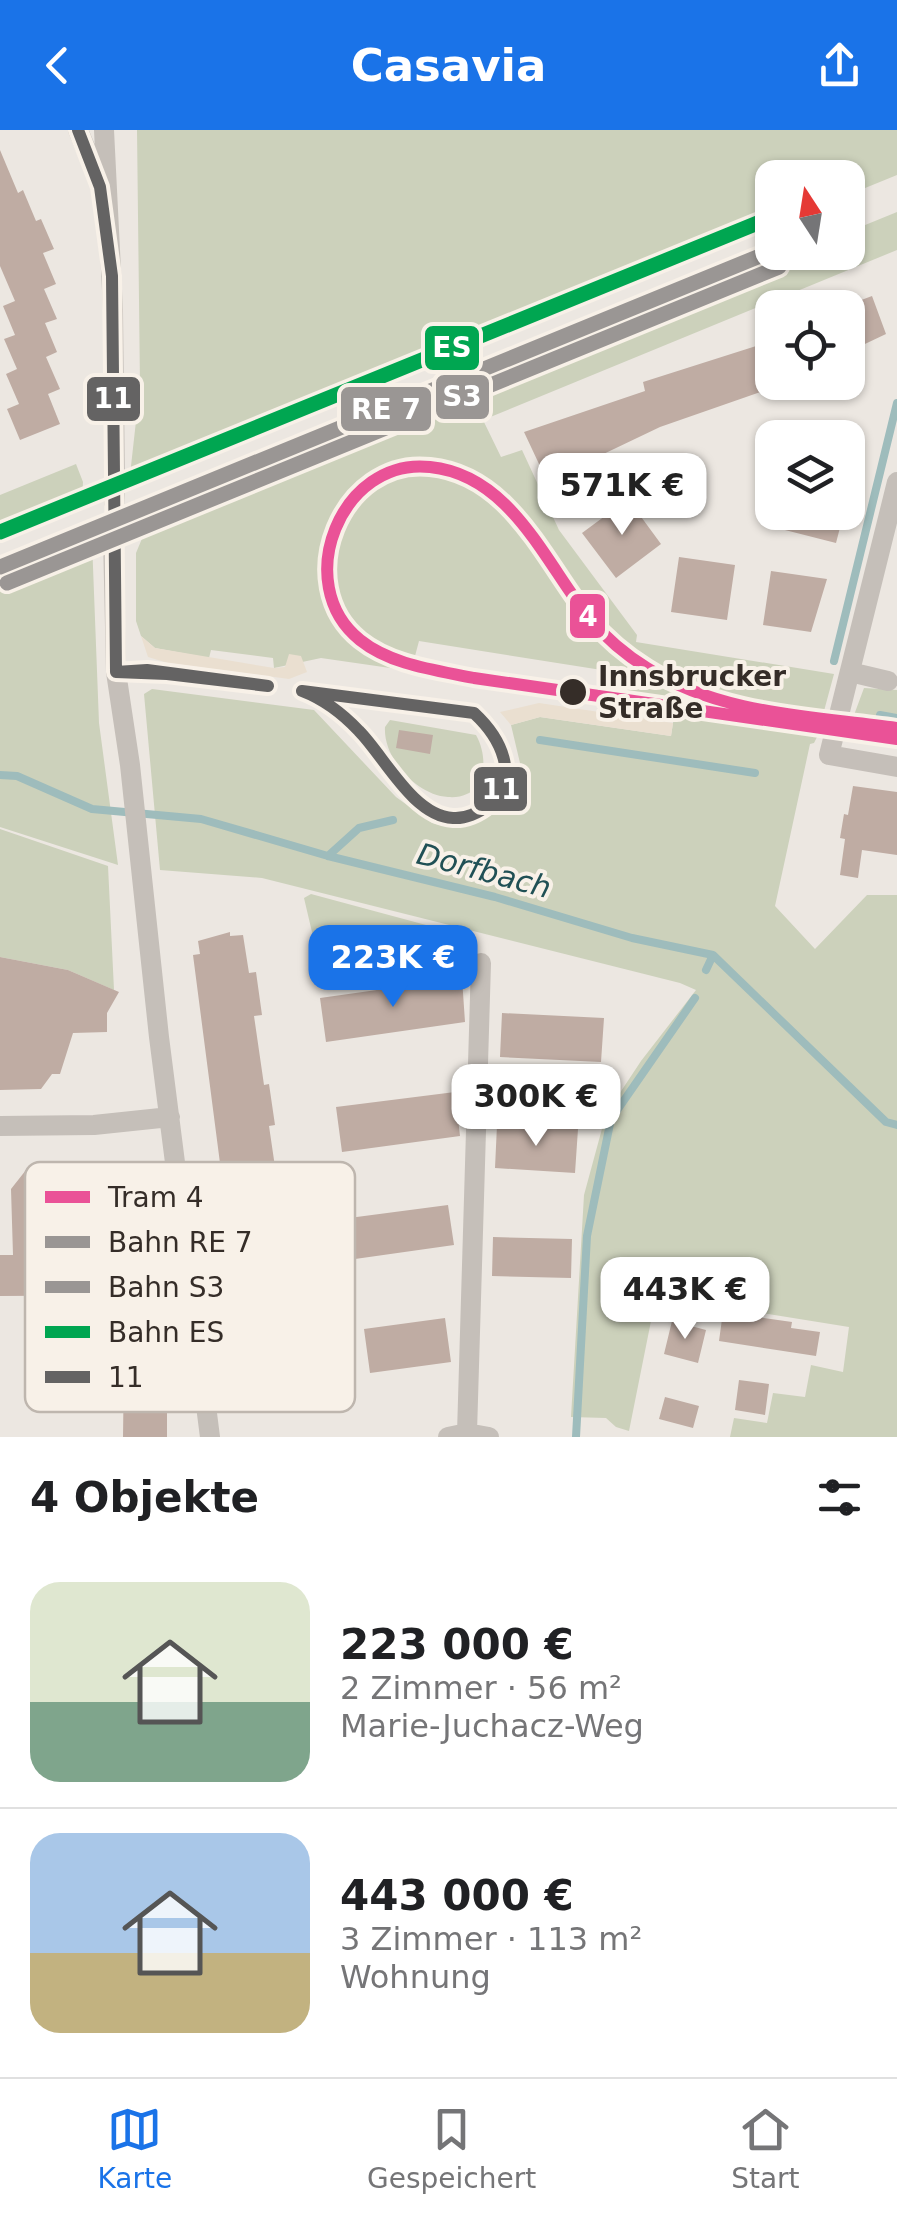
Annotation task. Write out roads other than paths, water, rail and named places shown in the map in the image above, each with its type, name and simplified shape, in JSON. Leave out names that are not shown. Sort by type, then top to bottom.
[{"type":"street","points":[[78,130],[107,204]]},
{"type":"street","points":[[104,130],[115,486]]},
{"type":"street","points":[[897,482],[829,755],[897,767]]},
{"type":"street","points":[[112,536],[116,672],[176,1162]]},
{"type":"street","points":[[850,672],[888,681]]},
{"type":"street","points":[[480,963],[458,1435],[489,1437]]},
{"type":"street","points":[[0,1126],[94,1125],[170,1117]]},
{"type":"street","points":[[207,1412],[210,1437]]},
{"type":"waterway","points":[[834,661],[897,403]]},
{"type":"waterway","points":[[880,715],[897,718]]},
{"type":"waterway","points":[[540,740],[755,773]]},
{"type":"waterway","name":"Dorfbach","points":[[0,775],[17,776],[92,809],[201,819],[328,856],[495,897],[632,938],[713,955],[886,1122],[897,1125]]},
{"type":"waterway","points":[[328,856],[359,828],[393,820]]},
{"type":"waterway","points":[[706,970],[713,955]]},
{"type":"waterway","points":[[576,1437],[587,1236],[611,1119],[695,998]]},
{"type":"tunnel","points":[[113,536],[115,486]]},
{"type":"tram line","name":"4","points":[[897,728],[736,704],[705,696],[647,668],[590,619],[524,525],[504,504],[483,486],[458,474],[430,467],[399,469],[372,482],[350,503],[335,529],[328,558],[329,588],[339,616],[360,640],[400,661],[474,678],[897,739]]},
{"type":"rail line","name":"ES","points":[[0,532],[755,224]]},
{"type":"rail line","name":"S3","points":[[7,583],[772,270]]},
{"type":"place","name":"Innsbrucker Straße","points":[[573,692]]}]
